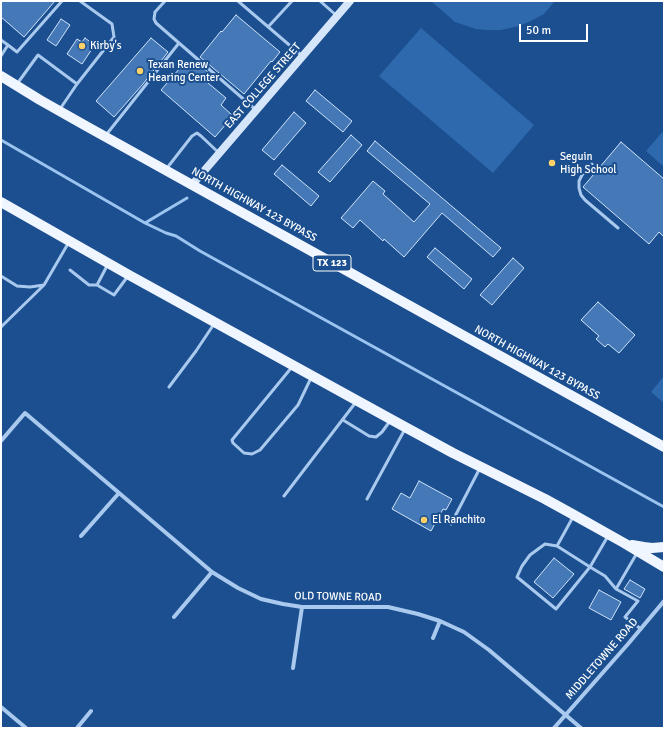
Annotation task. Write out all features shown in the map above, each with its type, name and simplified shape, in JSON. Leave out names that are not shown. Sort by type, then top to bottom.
[{"type":"main road","name":"NORTH HIGHWAY 123 BYPASS","points":[[1,76],[192,185],[664,448]]},
{"type":"main road","points":[[1,202],[108,264],[453,453],[481,466],[609,534],[664,567]]},
{"type":"main road","points":[[624,543],[652,548],[664,547]]},
{"type":"street","name":"EAST COLLEGE STREET","points":[[192,185],[350,1]]},
{"type":"street","name":"OLD TOWNE ROAD","points":[[1,441],[25,413],[212,572],[238,588],[261,599],[283,604],[302,607],[388,607],[440,621],[464,632],[489,650],[581,728]]},
{"type":"street","points":[[81,536],[119,493]]},
{"type":"street","points":[[174,617],[212,572]]},
{"type":"street","name":"MIDDLETOWNE ROAD","points":[[554,728],[664,602]]},
{"type":"street","points":[[293,668],[302,607]]},
{"type":"street","points":[[433,638],[440,621]]},
{"type":"street","points":[[1,707],[26,728]]},
{"type":"street","points":[[77,728],[91,711]]},
{"type":"lane","points":[[1,40],[17,52],[62,1]]},
{"type":"lane","points":[[59,110],[77,84],[114,37],[112,24],[80,1]]},
{"type":"lane","points":[[165,1],[155,12],[154,19],[156,23],[256,110]]},
{"type":"lane","points":[[238,1],[302,57]]},
{"type":"lane","points":[[268,27],[292,1]]},
{"type":"lane","points":[[320,1],[337,16]]},
{"type":"lane","points":[[105,136],[179,43]]},
{"type":"lane","points":[[1,56],[8,45]]},
{"type":"lane","points":[[16,85],[38,55],[77,84]]},
{"type":"lane","points":[[166,170],[192,136],[197,133],[220,153]]},
{"type":"lane","points":[[592,164],[582,175],[579,181],[581,195],[618,228]]},
{"type":"lane","points":[[1,328],[44,285],[69,242]]},
{"type":"lane","points":[[97,285],[108,264]]},
{"type":"lane","points":[[70,270],[89,285],[97,285],[114,295],[129,275]]},
{"type":"lane","points":[[1,276],[17,286],[30,287],[44,285]]},
{"type":"lane","points":[[169,387],[196,351],[214,322]]},
{"type":"lane","points":[[293,365],[232,440],[233,443],[244,453],[252,454],[260,450],[298,405],[312,376]]},
{"type":"lane","points":[[284,496],[358,401]]},
{"type":"lane","points":[[343,420],[369,436],[376,437],[382,432],[391,419]]},
{"type":"lane","points":[[367,499],[406,427]]},
{"type":"lane","points":[[451,524],[481,466]]},
{"type":"lane","points":[[557,546],[574,515]]},
{"type":"lane","points":[[609,534],[590,567],[556,610],[517,577],[522,566],[530,556],[545,544],[557,546],[590,567],[605,576],[616,589],[638,601],[626,617],[641,629]]},
{"type":"lane","points":[[616,589],[638,551]]},
{"type":"shaded area","points":[[431,1],[555,1],[544,14],[529,22],[501,30],[487,30],[476,29],[455,22]]},
{"type":"shaded area","points":[[421,28],[534,125],[493,173],[379,76]]},
{"type":"shaded area","points":[[664,130],[664,167],[646,151]]},
{"type":"shaded area","points":[[664,376],[664,403],[651,392]]},
{"type":"building","points":[[1,1],[55,1],[24,37],[1,17]]},
{"type":"building","points":[[236,15],[280,52],[244,94],[200,57]]},
{"type":"building","points":[[61,19],[70,25],[56,46],[47,40]]},
{"type":"building","name":"Kirby's","points":[[85,38],[93,44],[90,48],[92,49],[82,64],[67,54],[77,39],[82,42]]},
{"type":"building","points":[[151,38],[168,52],[143,84],[114,117],[96,101]]},
{"type":"building","points":[[186,61],[192,67],[196,62],[214,77],[208,83],[226,98],[221,105],[233,116],[215,137],[161,90]]},
{"type":"building","points":[[315,90],[352,121],[343,132],[306,101]]},
{"type":"building","points":[[294,112],[306,123],[274,160],[262,150]]},
{"type":"building","points":[[351,135],[362,145],[330,182],[318,172]]},
{"type":"building","points":[[375,141],[501,248],[493,257],[442,213],[404,257],[384,239],[383,241],[360,220],[353,228],[341,218],[373,181],[385,191],[383,194],[414,222],[430,204],[367,151]]},
{"type":"building","points":[[621,142],[664,179],[664,237],[659,232],[649,244],[583,187]]},
{"type":"building","points":[[282,165],[319,196],[311,206],[274,174]]},
{"type":"building","points":[[435,248],[472,279],[464,289],[427,257]]},
{"type":"building","points":[[513,258],[524,268],[492,305],[480,295]]},
{"type":"building","points":[[598,302],[635,335],[619,353],[608,344],[605,347],[596,339],[599,336],[581,320]]},
{"type":"building","name":"El Ranchito","points":[[419,481],[452,499],[446,510],[443,509],[431,531],[392,509],[401,493],[410,498]]},
{"type":"building","points":[[554,558],[574,574],[553,598],[534,582]]},
{"type":"building","points":[[630,580],[645,589],[640,598],[624,589]]},
{"type":"building","points":[[599,590],[621,602],[611,620],[589,608]]},
{"type":"waterway","points":[[1,140],[145,223],[176,236],[200,251],[664,507]]},
{"type":"waterway","points":[[145,223],[187,198]]},
{"type":"place","name":"Kirby's","points":[[82,46]]},
{"type":"place","name":"Texan Renew Hearing Center","points":[[140,71]]},
{"type":"place","name":"Seguin High School","points":[[552,163]]},
{"type":"place","name":"El Ranchito","points":[[424,520]]}]
